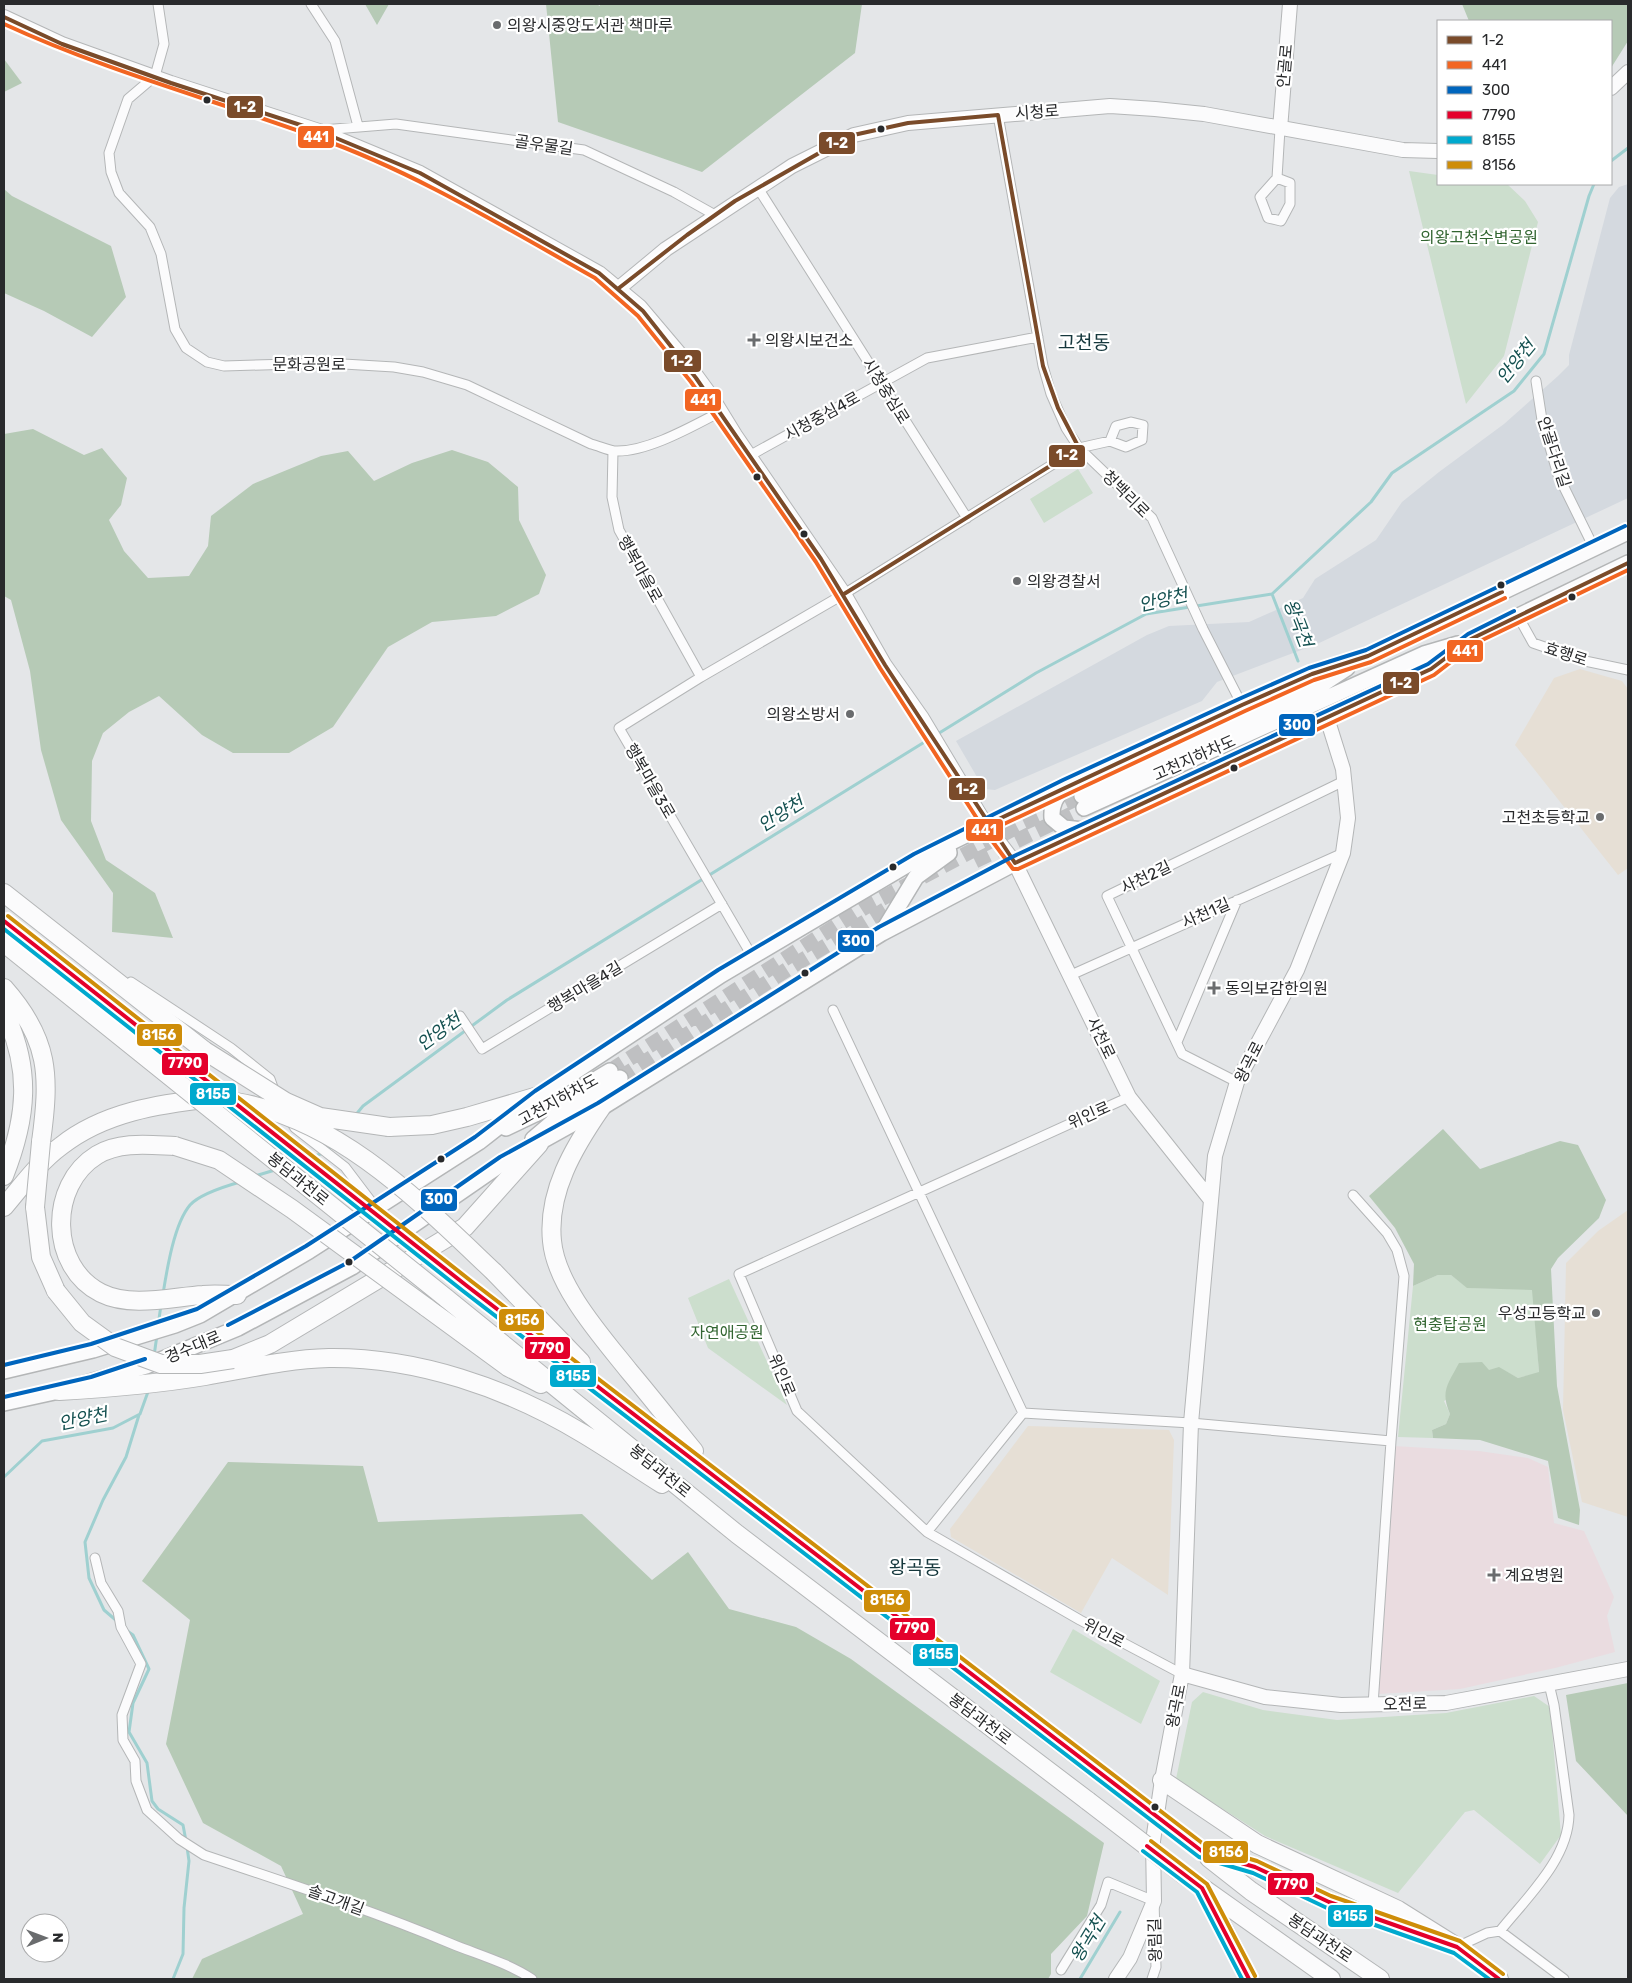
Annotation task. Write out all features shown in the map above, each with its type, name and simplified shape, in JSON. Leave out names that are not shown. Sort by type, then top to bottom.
[{"type":"highway","points":[[4,893],[205,1051],[286,1102],[320,1117],[389,1127],[432,1125],[467,1117],[538,1096]]},
{"type":"highway","name":"봉담과천로","points":[[4,921],[467,1286],[1252,1891],[1380,1979]]},
{"type":"highway","name":"봉담과천로","points":[[4,943],[576,1402],[737,1534],[1183,1874],[1331,1979]]},
{"type":"highway","points":[[4,988],[18,1004],[31,1025],[40,1047],[47,1078],[35,1207],[41,1256],[56,1291],[82,1323],[115,1347],[161,1364],[200,1364],[233,1359],[270,1344],[464,1227],[539,1144]]},
{"type":"highway","points":[[4,1012],[15,1035],[22,1063],[24,1089],[22,1118],[17,1140],[4,1176]]},
{"type":"highway","points":[[4,1207],[60,1146],[93,1126],[128,1112],[164,1103],[212,1098],[254,1105],[297,1121],[347,1147],[421,1204],[494,1272],[621,1403]]},
{"type":"highway","points":[[601,1108],[580,1140],[561,1176],[554,1211],[552,1242],[564,1278],[588,1320],[713,1475]]},
{"type":"highway","points":[[237,1295],[203,1295],[154,1302],[130,1300],[102,1294],[76,1274],[64,1250],[60,1211],[68,1188],[78,1170],[98,1154],[133,1144],[175,1146],[219,1160],[292,1209],[508,1367],[576,1402]]},
{"type":"highway","points":[[59,1391],[141,1386],[280,1362],[328,1358],[374,1360],[415,1366],[512,1396],[582,1432],[737,1534]]},
{"type":"highway","points":[[1162,1780],[1257,1844],[1398,1910],[1457,1947],[1500,1979]]},
{"type":"highway","points":[[1202,1852],[1255,1867],[1329,1902],[1457,1947]]},
{"type":"highway","points":[[1202,1888],[1248,1979]]},
{"type":"main road","name":"경수대로","points":[[4,1371],[93,1350],[150,1334],[175,1325],[237,1295],[480,1142],[538,1096],[752,956],[830,908],[938,849],[1066,786],[1312,674],[1368,656],[1628,532]]},
{"type":"main road","name":"경수대로","points":[[4,1403],[59,1391],[146,1366],[238,1328],[352,1267],[504,1162],[601,1108],[882,933],[1015,863],[1431,669],[1471,639],[1628,563]]},
{"type":"main road","name":"고천지하차도","points":[[1368,656],[1312,691],[1083,802],[1424,654],[1471,639]]},
{"type":"main road","points":[[1066,786],[1056,797],[1052,809],[1052,818],[1064,828],[1084,830]]},
{"type":"main road","points":[[882,933],[916,877],[949,853],[948,847],[938,849]]},
{"type":"main road","name":"고천지하차도","points":[[480,1142],[615,1075],[560,1116],[504,1162]]},
{"type":"street","points":[[155,76],[164,44],[158,4]]},
{"type":"street","points":[[311,4],[335,41],[358,126]]},
{"type":"street","name":"안골로","points":[[1280,128],[1290,4]]},
{"type":"street","name":"사천로","points":[[4,17],[62,44],[319,131],[420,172],[599,274],[640,306],[684,359],[844,594],[884,664],[922,718],[986,825],[1015,863],[1129,1097],[1210,1199]]},
{"type":"street","points":[[1612,87],[1628,72]]},
{"type":"street","name":"문화공원로","points":[[155,76],[128,99],[109,153],[111,172],[119,193],[150,228],[161,254],[176,329],[186,348],[207,362],[224,366],[327,363],[394,367],[423,372],[467,385],[592,444],[613,451],[641,446],[720,412]]},
{"type":"street","name":"시청로","points":[[619,288],[666,249],[792,166],[854,135],[908,123],[1110,106],[1204,114],[1403,150],[1437,151]]},
{"type":"street","name":"청백리로","points":[[998,115],[1038,337],[1051,394],[1066,428],[1079,448],[1152,518],[1202,629],[1242,705]]},
{"type":"street","name":"골우물길","points":[[319,131],[396,124],[584,150],[674,192],[715,215]]},
{"type":"street","points":[[1276,178],[1290,183],[1290,204],[1281,220],[1268,218],[1260,197],[1276,178],[1280,128]]},
{"type":"street","name":"시청중심로","points":[[758,188],[967,518]]},
{"type":"street","name":"시청중심4로","points":[[749,456],[927,358],[1038,337]]},
{"type":"street","name":"안골다리길","points":[[1536,381],[1542,420],[1558,475],[1594,548]]},
{"type":"street","name":"행복마을3로","points":[[752,956],[619,728],[701,677],[844,594],[1079,448],[1110,441]]},
{"type":"street","name":"행복마을로","points":[[613,451],[612,497],[619,530],[701,677]]},
{"type":"street","name":"효행로","points":[[1518,616],[1534,643],[1585,661],[1628,670]]},
{"type":"street","name":"왕곡로","points":[[1116,1979],[1130,1958],[1154,1901],[1154,1841],[1162,1780],[1182,1674],[1191,1423],[1215,1156],[1238,1082],[1297,970],[1343,853],[1348,818],[1343,769],[1326,718]]},
{"type":"street","name":"사천2길","points":[[1238,1082],[1182,1054],[1107,896],[1344,781]]},
{"type":"street","name":"사천1길","points":[[1070,975],[1343,853]]},
{"type":"street","points":[[4,885],[148,994],[231,1048],[270,1079],[280,1104],[295,1128],[344,1167],[376,1207]]},
{"type":"street","points":[[1177,1042],[1237,900]]},
{"type":"street","name":"행복마을4길","points":[[460,1016],[482,1050],[722,904]]},
{"type":"street","points":[[833,1010],[1023,1413]]},
{"type":"street","name":"위인로","points":[[1129,1097],[918,1191],[739,1274],[797,1411],[927,1532],[1080,1620],[1182,1674]]},
{"type":"street","points":[[1353,1195],[1392,1242],[1397,1250],[1404,1276],[1374,1705]]},
{"type":"street","points":[[1023,1413],[1191,1423],[1391,1441]]},
{"type":"street","points":[[927,1532],[1023,1413]]},
{"type":"street","name":"솔고개길","points":[[95,1558],[101,1583],[118,1611],[121,1627],[141,1664],[122,1715],[122,1740],[135,1761],[136,1781],[147,1810],[179,1839],[204,1854],[422,1931],[514,1967],[532,1979]]},
{"type":"street","name":"오전로","points":[[1182,1674],[1265,1697],[1341,1705],[1374,1705],[1446,1703],[1628,1669]]},
{"type":"street","points":[[1457,1947],[1488,1933],[1500,1930],[1552,1865],[1568,1831],[1569,1815],[1554,1705],[1549,1684]]},
{"type":"street","points":[[1061,1970],[1101,1905],[1108,1882],[1154,1901]]},
{"type":"street","name":"왕림길","points":[[1152,1979],[1156,1967],[1154,1901]]},
{"type":"street","points":[[1500,1930],[1564,1979]]},
{"type":"shaded area","points":[[1628,184],[1628,498],[1317,644],[1217,682],[1202,701],[995,790],[984,789],[956,741],[1147,635],[1169,626],[1249,622],[1303,598],[1315,579],[1376,540],[1402,502],[1504,424],[1558,376],[1569,365],[1569,355],[1610,198],[1619,187]]},
{"type":"shaded area","name":"고천초등학교","points":[[1580,669],[1622,681],[1628,689],[1628,868],[1618,875],[1515,745],[1554,678]]},
{"type":"shaded area","name":"우성고등학교","points":[[1628,1210],[1628,1517],[1582,1502],[1563,1410],[1566,1263],[1598,1231]]},
{"type":"shaded area","points":[[1028,1426],[1169,1430],[1174,1440],[1168,1595],[1112,1558],[1081,1613],[951,1537],[950,1529]]},
{"type":"shaded area","name":"계요병원","points":[[1394,1446],[1479,1451],[1528,1458],[1548,1467],[1554,1523],[1584,1531],[1614,1597],[1607,1616],[1615,1652],[1555,1668],[1460,1689],[1378,1694]]},
{"type":"green space","points":[[365,4],[389,4],[377,25]]},
{"type":"green space","points":[[546,4],[596,4],[600,6],[600,4],[862,4],[855,53],[702,172],[558,122]]},
{"type":"green space","points":[[1462,4],[1628,4],[1628,41],[1612,66],[1612,20],[1469,20]]},
{"type":"green space","points":[[4,59],[22,83],[4,92]]},
{"type":"green space","name":"의왕고천수변공원","points":[[1409,171],[1437,175],[1437,185],[1508,185],[1525,201],[1538,222],[1504,356],[1466,404]]},
{"type":"green space","points":[[4,189],[12,196],[111,246],[126,297],[92,337],[44,311],[4,293]]},
{"type":"green space","points":[[33,429],[84,455],[102,448],[127,478],[121,505],[109,520],[124,551],[148,578],[189,576],[208,546],[211,516],[253,484],[321,456],[348,451],[374,481],[412,463],[452,450],[488,462],[518,487],[519,520],[546,575],[539,594],[496,616],[432,622],[388,647],[333,727],[289,753],[233,753],[202,735],[159,696],[129,712],[103,733],[92,761],[91,821],[106,860],[155,893],[173,938],[112,932],[113,893],[61,820],[41,750],[30,671],[11,600],[4,596],[4,434]]},
{"type":"green space","points":[[1078,469],[1093,493],[1044,523],[1030,499]]},
{"type":"green space","points":[[1443,1129],[1480,1169],[1560,1141],[1578,1145],[1606,1200],[1599,1218],[1558,1258],[1551,1269],[1557,1386],[1580,1510],[1579,1525],[1558,1518],[1548,1461],[1480,1440],[1433,1438],[1432,1430],[1446,1424],[1450,1414],[1446,1393],[1449,1382],[1459,1363],[1482,1362],[1489,1370],[1499,1367],[1518,1378],[1539,1372],[1532,1290],[1467,1288],[1451,1275],[1438,1275],[1413,1286],[1414,1264],[1395,1228],[1369,1196]]},
{"type":"green space","name":"현충탑공원","points":[[1438,1275],[1451,1275],[1468,1288],[1533,1289],[1539,1373],[1518,1378],[1499,1368],[1444,1401],[1450,1414],[1446,1424],[1432,1430],[1433,1438],[1398,1437],[1413,1286]]},
{"type":"green space","name":"자연애공원","points":[[729,1279],[787,1405],[708,1348],[688,1298]]},
{"type":"green space","points":[[228,1462],[363,1466],[378,1522],[582,1514],[652,1580],[688,1552],[729,1609],[796,1627],[851,1659],[1104,1843],[1087,1916],[1051,1954],[1051,1974],[1048,1979],[192,1979],[202,1959],[303,1914],[281,1866],[203,1823],[166,1744],[190,1620],[142,1581]]},
{"type":"green space","points":[[1073,1629],[1160,1681],[1141,1724],[1050,1672]]},
{"type":"green space","points":[[1628,1683],[1628,1816],[1576,1761],[1566,1695]]},
{"type":"green space","points":[[1203,1692],[1263,1710],[1337,1720],[1446,1713],[1534,1696],[1550,1707],[1561,1835],[1540,1864],[1474,1810],[1465,1812],[1398,1893],[1265,1836],[1176,1779],[1192,1702]]},
{"type":"waterway","name":"안양천","points":[[1612,160],[1628,148]]},
{"type":"waterway","name":"안양천","points":[[936,735],[1036,673],[1146,614],[1272,594],[1371,502],[1392,473],[1514,391],[1544,354],[1594,185]]},
{"type":"waterway","name":"왕곡천","points":[[1272,594],[1298,661]]},
{"type":"waterway","name":"안양천","points":[[354,1117],[363,1106],[507,1000],[931,738]]},
{"type":"waterway","name":"안양천","points":[[312,1157],[326,1152],[332,1145]]},
{"type":"waterway","name":"안양천","points":[[255,1176],[275,1170]]},
{"type":"waterway","name":"안양천","points":[[163,1294],[175,1235],[184,1213],[194,1201],[221,1188],[240,1182]]},
{"type":"waterway","name":"안양천","points":[[158,1326],[161,1305]]},
{"type":"waterway","name":"안양천","points":[[154,1356],[157,1335]]},
{"type":"waterway","name":"안양천","points":[[4,1477],[42,1441],[113,1428],[140,1414],[149,1389]]},
{"type":"waterway","points":[[118,1622],[104,1610],[89,1578],[85,1542],[103,1500],[126,1457],[139,1415]]},
{"type":"waterway","points":[[126,1630],[133,1635],[149,1669],[133,1703],[129,1732],[147,1763],[152,1801],[158,1809],[183,1825],[186,1841]]},
{"type":"waterway","points":[[173,1979],[183,1954],[184,1908],[189,1861],[187,1847]]},
{"type":"waterway","name":"왕곡천","points":[[1080,1979],[1120,1912]]},
{"type":"tunnel","points":[[610,1071],[864,908],[1024,823],[1082,796]]},
{"type":"tunnel","points":[[975,861],[1084,808]]},
{"type":"tunnel","points":[[620,1078],[791,967],[906,897]]},
{"type":"transit line","name":"1-2","points":[[4,17],[62,44],[171,83],[319,131],[420,173],[599,273],[643,311],[696,378],[821,559],[885,665],[1015,863],[1431,669],[1471,639],[1628,563]]},
{"type":"transit line","name":"441","points":[[4,24],[81,56],[353,151],[424,184],[493,220],[595,278],[638,316],[691,382],[816,562],[880,668],[987,834],[1013,869],[1018,869],[1434,675],[1474,644],[1628,570]]},
{"type":"transit line","name":"1-2","points":[[619,288],[687,235],[735,201],[849,136],[908,123],[998,115],[1043,366],[1058,408],[1079,448],[844,594]]},
{"type":"transit line","name":"300","points":[[4,1365],[91,1344],[197,1309],[306,1246],[475,1137],[535,1091],[718,970],[914,854],[1063,780],[1309,668],[1366,650],[1625,526]]},
{"type":"transit line","name":"1-2","points":[[986,825],[1242,705],[1312,674],[1368,656],[1502,592]]},
{"type":"transit line","name":"441","points":[[989,831],[1245,711],[1314,680],[1371,662],[1505,598]]},
{"type":"transit line","name":"300","points":[[228,1325],[349,1262],[500,1157],[598,1103],[879,927],[1012,857],[1428,664],[1468,634],[1514,611]]},
{"type":"transit line","name":"8156","points":[[8,916],[471,1281],[1206,1846],[1257,1861],[1331,1896],[1460,1941],[1503,1974]]},
{"type":"transit line","name":"7790","points":[[4,921],[467,1286],[1203,1852],[1255,1867],[1329,1902],[1457,1947],[1499,1979]]},
{"type":"transit line","name":"8155","points":[[4,929],[463,1291],[1199,1857],[1253,1873],[1327,1908],[1454,1953],[1489,1979]]},
{"type":"transit line","name":"300","points":[[4,1397],[91,1377],[145,1359]]},
{"type":"transit line","name":"8156","points":[[1151,1841],[1207,1884],[1255,1976]]},
{"type":"transit line","name":"7790","points":[[1147,1846],[1202,1888],[1249,1979]]},
{"type":"transit line","name":"8155","points":[[1143,1851],[1197,1892],[1242,1979]]},
{"type":"place","name":"의왕시중앙도서관 책마루","points":[[497,25]]},
{"type":"place","name":"의왕시보건소","points":[[754,340]]},
{"type":"place","name":"의왕경찰서","points":[[1017,581]]},
{"type":"place","name":"의왕소방서","points":[[850,714]]},
{"type":"place","name":"고천초등학교","points":[[1600,817]]},
{"type":"place","name":"동의보감한의원","points":[[1214,988]]},
{"type":"place","name":"우성고등학교","points":[[1596,1313]]},
{"type":"place","name":"계요병원","points":[[1494,1575]]},
{"type":"district","name":"고천동","points":[[1084,342]]},
{"type":"district","name":"왕곡동","points":[[915,1567]]}]
